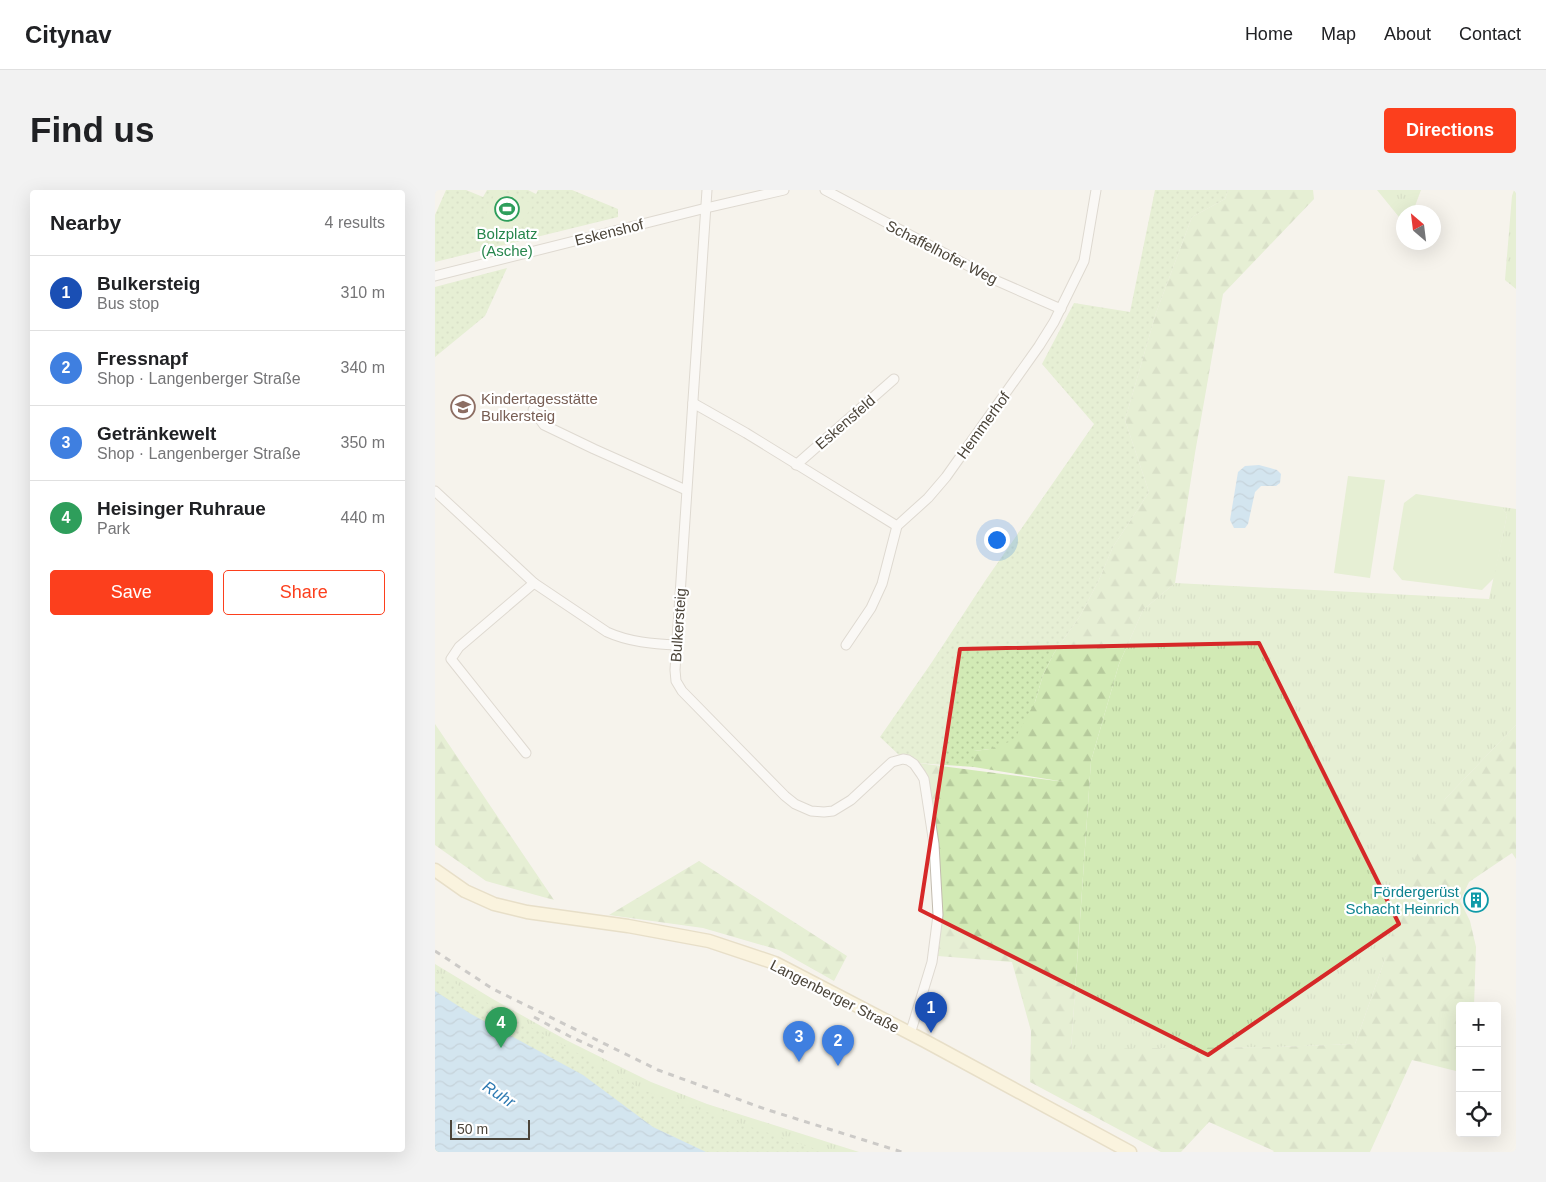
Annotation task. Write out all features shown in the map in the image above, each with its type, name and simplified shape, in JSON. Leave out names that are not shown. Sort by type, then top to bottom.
[{"type":"main road","name":"Langenberger Straße","points":[[435,870],[465,891],[494,904],[527,912],[629,926],[709,942],[775,963],[1130,1152]]},
{"type":"street","name":"Bulkersteig","points":[[707,190],[686,490],[675,670],[676,681],[682,691],[795,804],[817,812],[833,811],[851,800],[886,766],[897,760],[908,760],[914,764],[921,774],[924,779],[934,844],[939,915],[932,962],[910,1034]]},
{"type":"street","name":"Eskenshof","points":[[435,276],[784,190]]},
{"type":"street","name":"Schaffelhofer Weg","points":[[825,190],[995,280],[1061,309]]},
{"type":"street","name":"Hemmerhof","points":[[897,526],[928,498],[946,477],[1039,346],[1061,309],[1084,261],[1096,190]]},
{"type":"street","name":"Eskensfeld","points":[[796,465],[894,379]]},
{"type":"street","points":[[693,403],[897,526],[882,584],[871,608],[846,645]]},
{"type":"street","points":[[533,410],[544,424],[594,449],[686,490]]},
{"type":"street","points":[[435,491],[534,583],[601,628],[619,638],[652,644],[677,645]]},
{"type":"street","points":[[526,753],[451,660],[459,647],[534,583]]},
{"type":"highlighted area","points":[[1259,643],[1399,924],[1208,1055],[920,910],[960,649]]},
{"type":"green space","points":[[446,190],[466,190],[483,197],[487,190],[528,190],[536,194],[538,190],[572,190],[618,209],[618,217],[435,262],[435,215]]},
{"type":"green space","points":[[496,190],[501,190],[534,204],[525,217],[515,226],[503,230],[487,230],[484,219]]},
{"type":"green space","points":[[1155,190],[1228,190],[1225,199],[1192,217],[1156,313],[1125,420],[1149,492],[1113,547],[1098,582],[1080,616],[1054,653],[1043,675],[1035,702],[1014,740],[990,749],[974,751],[974,767],[918,763],[899,755],[880,737],[1094,424],[1042,364],[1074,303],[1130,312]]},
{"type":"green space","points":[[1228,190],[1313,190],[1314,199],[1223,294],[1195,453],[1175,583],[1143,610],[1119,664],[1091,761],[1071,1049],[1276,1047],[1355,1044],[1385,959],[1411,866],[1445,799],[1516,725],[1516,859],[1512,853],[1469,882],[1460,901],[1470,921],[1476,947],[1474,1002],[1456,1002],[1456,1071],[1412,1060],[1370,1152],[1273,1152],[1209,1122],[1181,1152],[1161,1152],[1030,1082],[1031,1031],[1012,962],[938,956],[942,917],[937,840],[918,763],[1065,782],[974,767],[974,751],[990,749],[1035,702],[1043,675],[1054,653],[1080,616],[1098,582],[1113,547],[1149,492],[1125,420],[1156,313],[1192,217],[1225,199]]},
{"type":"green space","points":[[1377,190],[1421,190],[1415,205],[1396,205],[1396,213]]},
{"type":"green space","points":[[1514,190],[1516,190],[1516,289],[1505,280]]},
{"type":"green space","points":[[507,268],[485,316],[435,357],[435,287]]},
{"type":"green space","points":[[1348,476],[1385,480],[1370,578],[1334,573]]},
{"type":"green space","points":[[1416,494],[1502,507],[1507,515],[1494,578],[1482,590],[1402,580],[1393,569],[1404,503]]},
{"type":"green space","points":[[1502,507],[1516,509],[1516,725],[1445,799],[1355,1044],[1071,1050],[1091,761],[1119,664],[1143,610],[1175,583],[1489,599],[1507,515]]},
{"type":"green space","points":[[435,724],[554,900],[486,881],[435,845]]},
{"type":"green space","points":[[699,861],[847,956],[834,981],[779,950],[703,928],[609,915]]},
{"type":"green space","points":[[435,964],[566,1040],[651,1082],[707,1104],[859,1152],[706,1152],[435,991]]},
{"type":"green space","points":[[435,971],[489,1004],[645,1091],[824,1152],[435,1152]]},
{"type":"water","points":[[1259,465],[1277,470],[1281,474],[1280,483],[1276,486],[1261,486],[1255,492],[1248,524],[1245,528],[1234,528],[1230,520],[1238,472],[1245,466]]},
{"type":"water","name":"Ruhr","points":[[435,991],[471,1014],[583,1075],[653,1127],[706,1152],[435,1152]]},
{"type":"railway","points":[[435,951],[493,989],[658,1070],[765,1109],[902,1152]]},
{"type":"railway","points":[[534,1017],[606,1053]]},
{"type":"place","name":"Bolzplatz (Asche)","points":[[507,209]]},
{"type":"place","name":"Kindertagesstätte Bulkersteig","points":[[463,407]]},
{"type":"place","name":"Fördergerüst Schacht Heinrich","points":[[1476,900]]},
{"type":"place","name":"Bulkersteig","points":[[931,1033]]},
{"type":"place","name":"Heisinger Ruhraue","points":[[501,1048]]},
{"type":"place","name":"Getränkewelt","points":[[799,1062]]},
{"type":"place","name":"Fressnapf","points":[[838,1066]]}]
